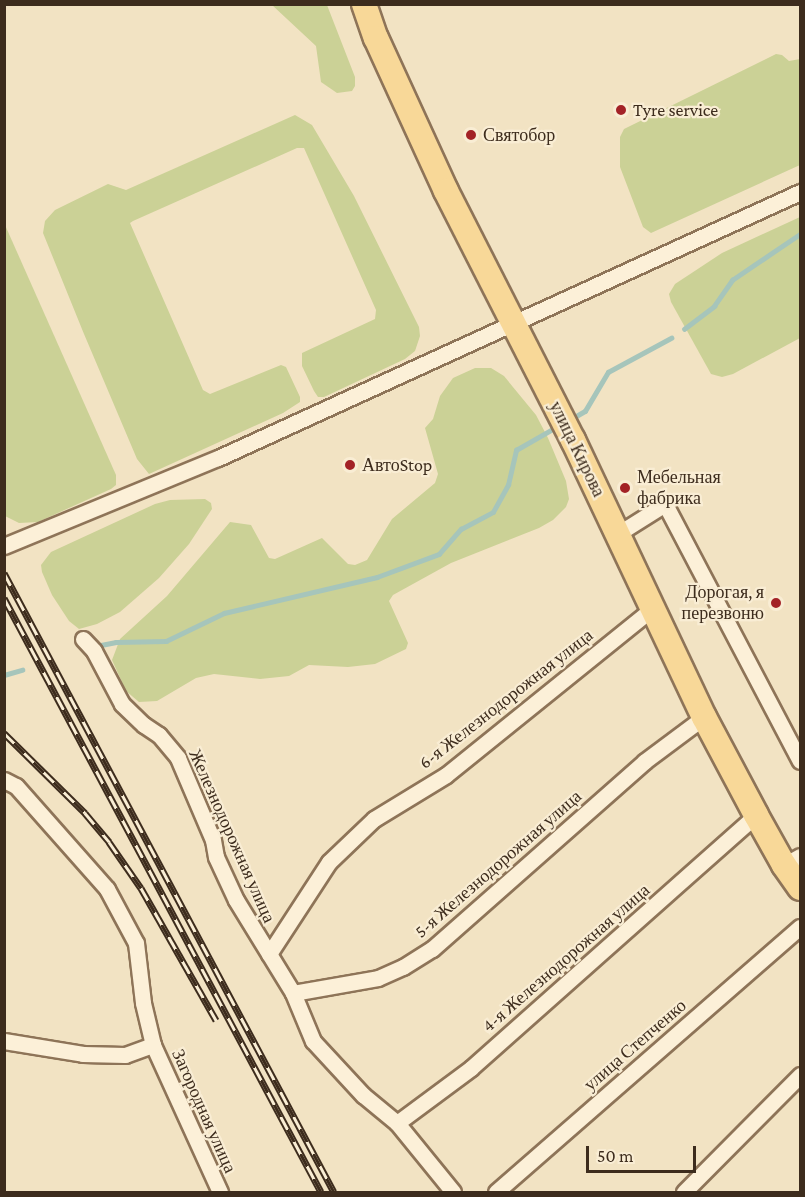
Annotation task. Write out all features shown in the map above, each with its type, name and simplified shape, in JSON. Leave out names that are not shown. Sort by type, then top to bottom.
[{"type":"main road","name":"улица Кирова","points":[[364,4],[376,38],[446,191],[619,533],[704,717],[756,815],[792,860],[801,888]]},
{"type":"street","points":[[4,546],[139,493],[514,324],[702,235],[801,192]]},
{"type":"street","points":[[619,533],[664,504],[801,761]]},
{"type":"street","name":"6-я Железнодорожная улица","points":[[269,954],[329,862],[374,819],[446,775],[653,608]]},
{"type":"street","name":"Железнодорожная улица","points":[[83,639],[94,651],[122,704],[159,735],[177,758],[213,840],[216,857],[236,900],[293,993],[313,1041],[363,1095],[397,1123],[453,1192]]},
{"type":"street","name":"5-я Железнодорожная улица","points":[[293,993],[378,978],[403,967],[432,949],[645,761],[704,717]]},
{"type":"street","name":"Загородная улица","points":[[4,780],[16,786],[107,889],[136,943],[143,1003],[153,1045],[220,1192]]},
{"type":"street","name":"4-я Железнодорожная улица","points":[[397,1123],[471,1068],[756,815]]},
{"type":"street","name":"улица Степченко","points":[[496,1192],[801,927]]},
{"type":"street","points":[[4,1041],[83,1054],[124,1055],[153,1045]]},
{"type":"street","points":[[684,1192],[801,1075]]},
{"type":"green space","points":[[272,5],[327,5],[355,77],[355,86],[352,91],[337,93],[321,82],[316,46]]},
{"type":"green space","points":[[776,54],[782,55],[789,61],[800,59],[800,165],[651,233],[643,227],[620,167],[620,137],[624,129]]},
{"type":"green space","points":[[295,115],[312,125],[354,196],[419,327],[420,336],[415,351],[405,359],[324,397],[318,397],[314,391],[302,366],[302,353],[375,319],[376,310],[304,148],[297,148],[133,221],[130,223],[203,390],[210,394],[281,365],[286,367],[300,397],[300,402],[283,413],[149,474],[137,459],[84,334],[43,233],[45,221],[55,210],[108,184],[126,190]]},
{"type":"green space","points":[[800,217],[800,338],[733,374],[722,377],[711,374],[671,302],[669,294],[675,284],[722,253]]},
{"type":"green space","points":[[5,225],[116,475],[116,485],[111,489],[38,522],[19,523],[5,516]]},
{"type":"green space","points":[[475,368],[491,368],[504,376],[536,415],[548,438],[566,481],[569,499],[566,507],[553,520],[539,528],[451,563],[393,595],[389,601],[408,643],[406,649],[375,664],[348,667],[309,665],[289,676],[260,679],[214,674],[196,678],[157,701],[139,702],[126,691],[112,660],[120,639],[167,596],[230,522],[251,525],[269,558],[275,559],[322,538],[348,564],[355,565],[367,560],[392,519],[435,483],[438,474],[425,428],[433,419],[440,396],[453,378]]},
{"type":"green space","points":[[205,499],[211,503],[212,509],[189,544],[159,578],[120,612],[97,624],[79,629],[69,621],[52,595],[42,572],[41,565],[51,552],[155,504],[170,500]]},
{"type":"waterway","points":[[684,329],[714,306],[732,280],[800,234]]},
{"type":"waterway","points":[[571,419],[585,411],[608,372],[671,338]]},
{"type":"waterway","points":[[101,645],[116,642],[166,641],[224,613],[377,577],[439,554],[461,529],[493,512],[508,485],[516,450],[558,426]]},
{"type":"waterway","points":[[4,675],[22,670]]},
{"type":"railway","points":[[4,573],[334,1192]]},
{"type":"railway","points":[[4,598],[321,1192]]},
{"type":"railway","points":[[4,733],[85,813],[109,842],[141,888],[216,1020]]},
{"type":"place","name":"Tyre service","points":[[621,110]]},
{"type":"place","name":"Святобор","points":[[471,135]]},
{"type":"place","name":"АвтоStop","points":[[350,465]]},
{"type":"place","name":"Мебельная фабрика","points":[[625,488]]},
{"type":"place","name":"Дорогая, я перезвоню","points":[[776,603]]}]
